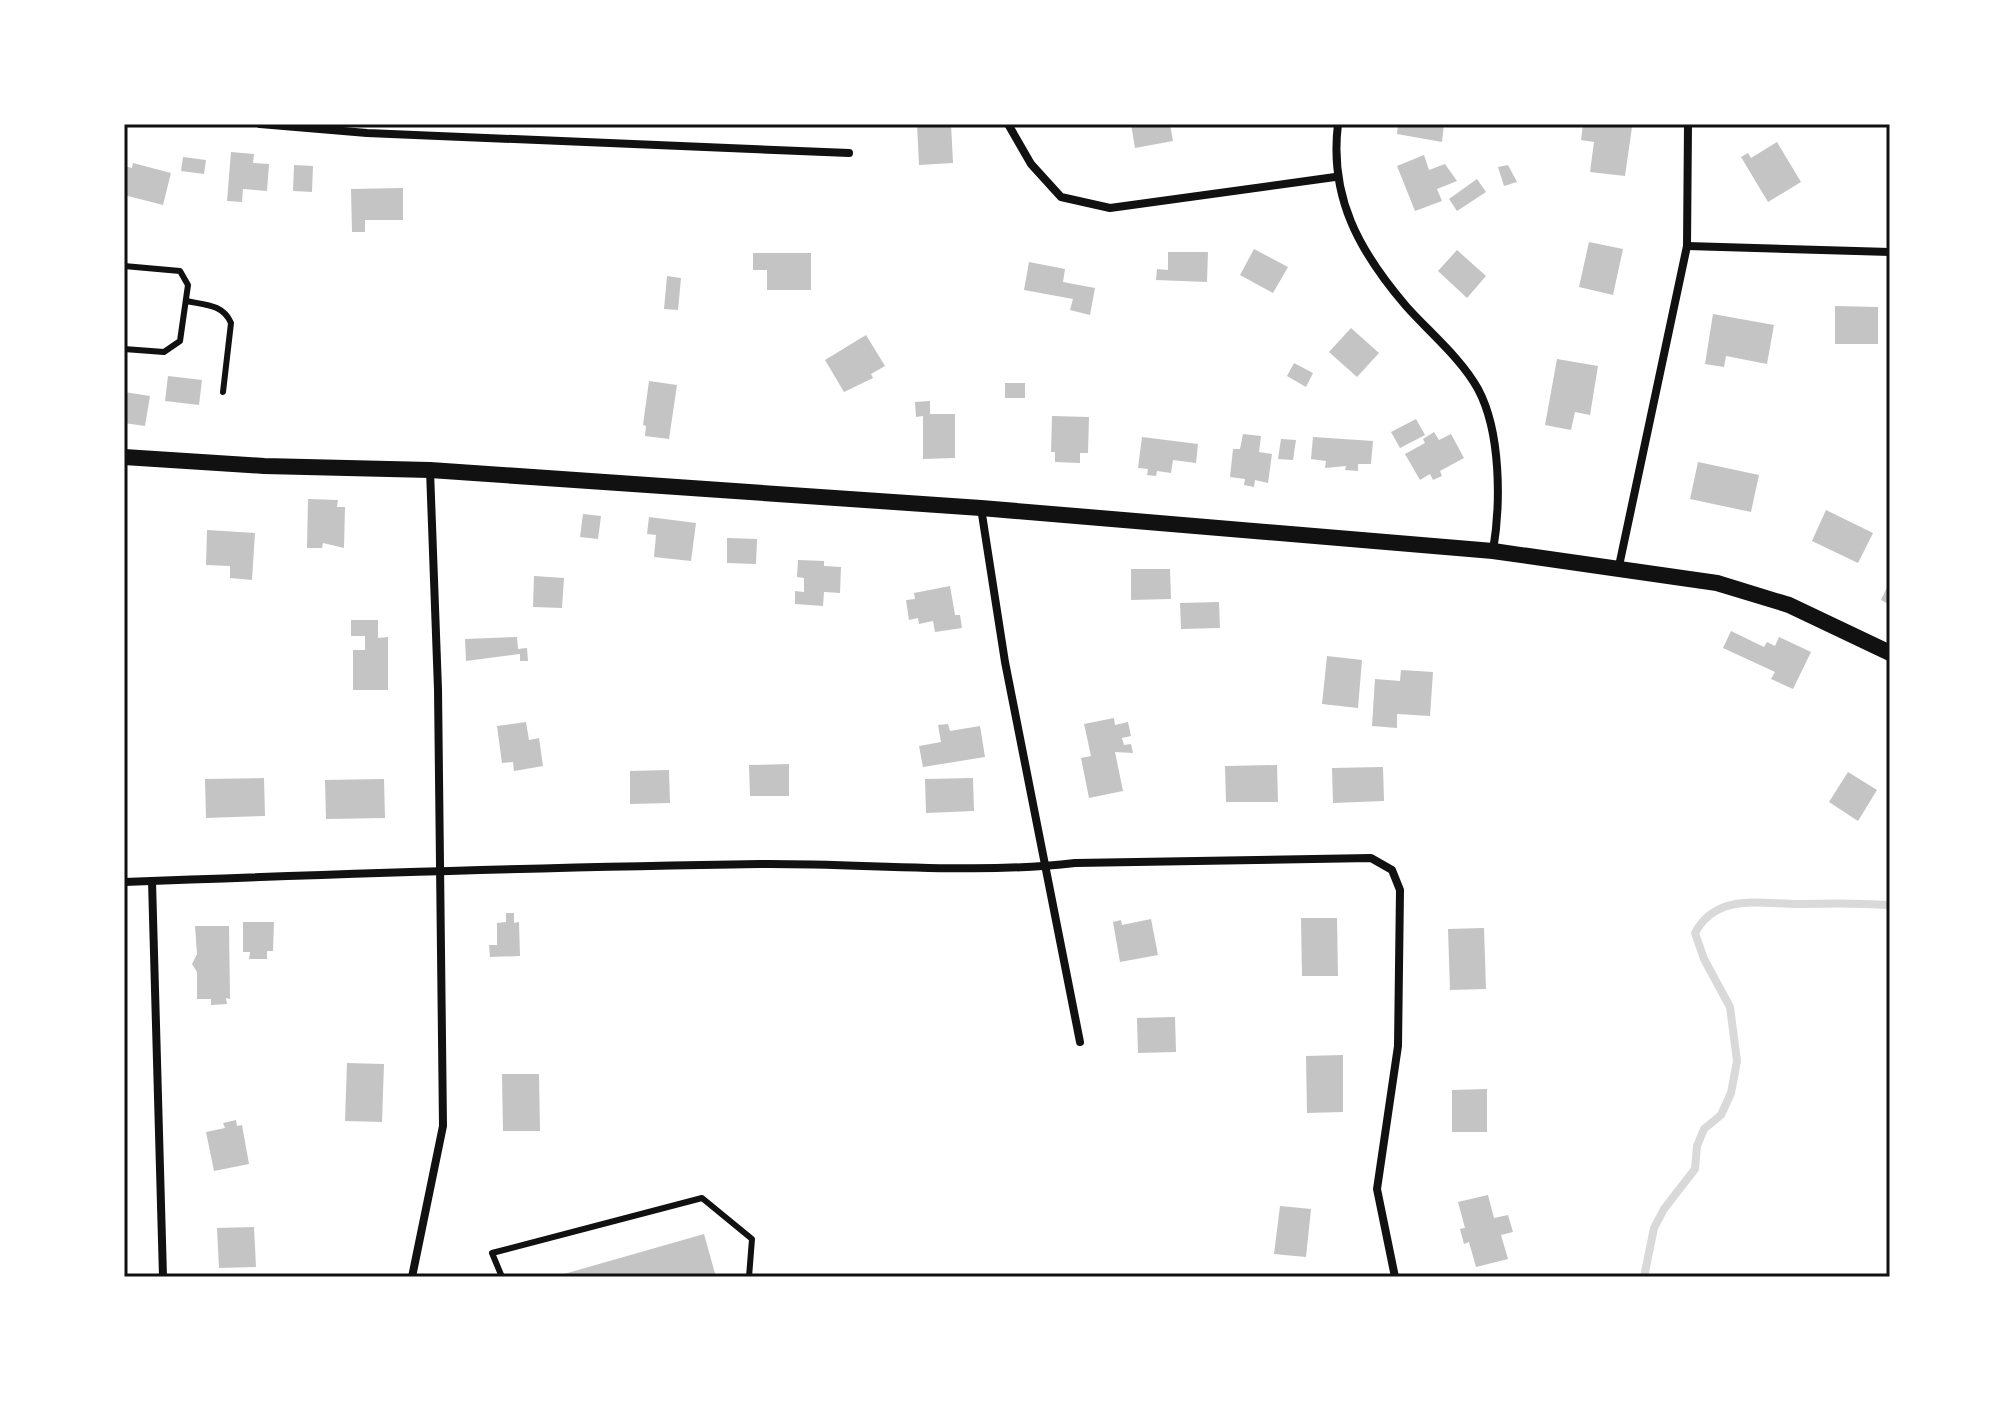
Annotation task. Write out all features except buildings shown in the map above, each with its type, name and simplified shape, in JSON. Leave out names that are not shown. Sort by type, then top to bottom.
[{"type":"main road","points":[[124,457],[264,466],[430,470],[981,508],[1493,551],[1619,566],[1717,583],[1789,605],[1890,653]]},
{"type":"street","points":[[260,124],[367,133],[849,153]]},
{"type":"street","points":[[1008,124],[1031,164],[1061,197],[1110,208],[1335,177]]},
{"type":"street","points":[[1338,124],[1335,177],[1362,244],[1405,304],[1477,388],[1490,421],[1499,511],[1493,551]]},
{"type":"street","points":[[1619,566],[1687,246],[1688,124]]},
{"type":"street","points":[[1687,246],[1890,252]]},
{"type":"street","points":[[412,1277],[443,1126],[430,470]]},
{"type":"street","points":[[981,508],[1005,662],[1080,1042]]},
{"type":"street","points":[[124,882],[440,870],[791,864],[1045,866],[1371,858],[1392,870],[1400,890],[1399,1017],[1377,1189],[1395,1277]]},
{"type":"street","points":[[152,881],[163,1277]]},
{"type":"lane","points":[[124,266],[180,271],[188,285],[180,341],[164,352],[124,349]]},
{"type":"lane","points":[[186,301],[218,307],[227,313],[231,323],[223,392]]},
{"type":"lane","points":[[502,1277],[492,1253],[702,1198],[752,1239],[749,1277]]},
{"type":"waterway","points":[[1644,1277],[1654,1228],[1664,1209],[1695,1169],[1697,1146],[1704,1129],[1721,1115],[1731,1093],[1737,1061],[1730,1007],[1704,959],[1695,933],[1704,920],[1716,911],[1742,903],[1890,905]]}]
